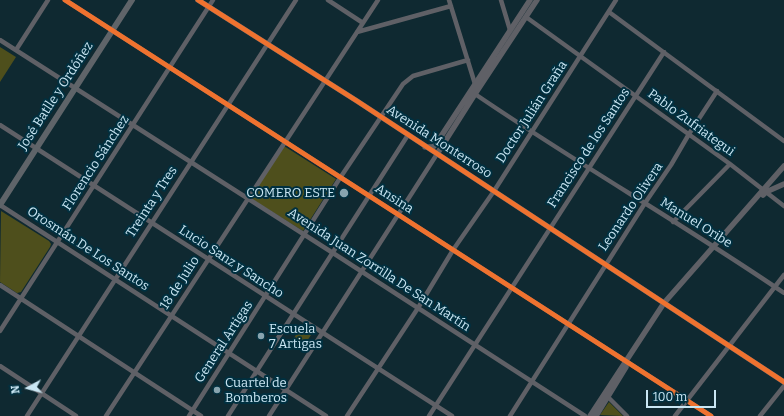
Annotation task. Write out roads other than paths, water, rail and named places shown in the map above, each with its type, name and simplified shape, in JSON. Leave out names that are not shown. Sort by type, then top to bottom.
[{"type":"main road","name":"José Batlle y Ordóñez","points":[[0,205],[132,0]]},
{"type":"street","points":[[16,50],[48,0]]},
{"type":"street","name":"Ansina","points":[[65,0],[711,416]]},
{"type":"street","name":"Avenida Monterroso","points":[[198,0],[606,264],[784,382]]},
{"type":"street","name":"Florencio Sánchez","points":[[0,331],[213,0]]},
{"type":"street","name":"Treinta y Tres","points":[[27,416],[296,0]]},
{"type":"street","points":[[328,0],[363,23]]},
{"type":"street","name":"18 de Julio","points":[[106,416],[247,198],[378,0]]},
{"type":"street","points":[[449,0],[475,84],[475,94]]},
{"type":"street","points":[[501,0],[510,30]]},
{"type":"street","points":[[425,147],[433,147],[436,144],[530,0]]},
{"type":"street","points":[[269,416],[475,94],[537,0]]},
{"type":"street","name":"Doctor Julián Graña","points":[[347,416],[418,308],[453,250],[532,133],[616,0]]},
{"type":"street","points":[[357,32],[451,6]]},
{"type":"street","points":[[608,12],[784,141]]},
{"type":"street","name":"Pablo Zufriategui","points":[[526,17],[730,164],[784,206]]},
{"type":"street","name":"Avenida Juan Zorrilla De San Martín","points":[[0,40],[333,252],[585,416]]},
{"type":"street","name":"Francisco de los Santos","points":[[429,416],[664,52]]},
{"type":"street","name":"General Artigas","points":[[189,416],[340,178],[403,84],[413,76],[468,60]]},
{"type":"street","name":"Leonardo Olivera","points":[[510,416],[717,91]]},
{"type":"street","name":"Manuel Oribe","points":[[475,94],[532,133],[645,203],[784,293]]},
{"type":"street","name":"Lucio Sanz y Sancho","points":[[0,125],[452,416]]},
{"type":"street","points":[[228,416],[408,135]]},
{"type":"street","points":[[673,222],[730,164]]},
{"type":"street","points":[[590,416],[665,304],[765,191],[784,166]]},
{"type":"street","points":[[765,191],[784,184]]},
{"type":"street","name":"Orosmán De Los Santos","points":[[0,205],[326,416]]},
{"type":"street","points":[[675,416],[784,275]]},
{"type":"street","points":[[0,284],[201,416]]},
{"type":"street","points":[[596,416],[627,362]]},
{"type":"street","points":[[0,366],[76,416]]},
{"type":"street","points":[[760,416],[784,386]]},
{"type":"street","points":[[608,397],[627,416]]},
{"type":"place","name":"COMERO ESTE","points":[[344,193]]},
{"type":"place","name":"Escuela 7 Artigas","points":[[261,336]]},
{"type":"place","name":"Cuartel de Bomberos","points":[[217,390]]}]
